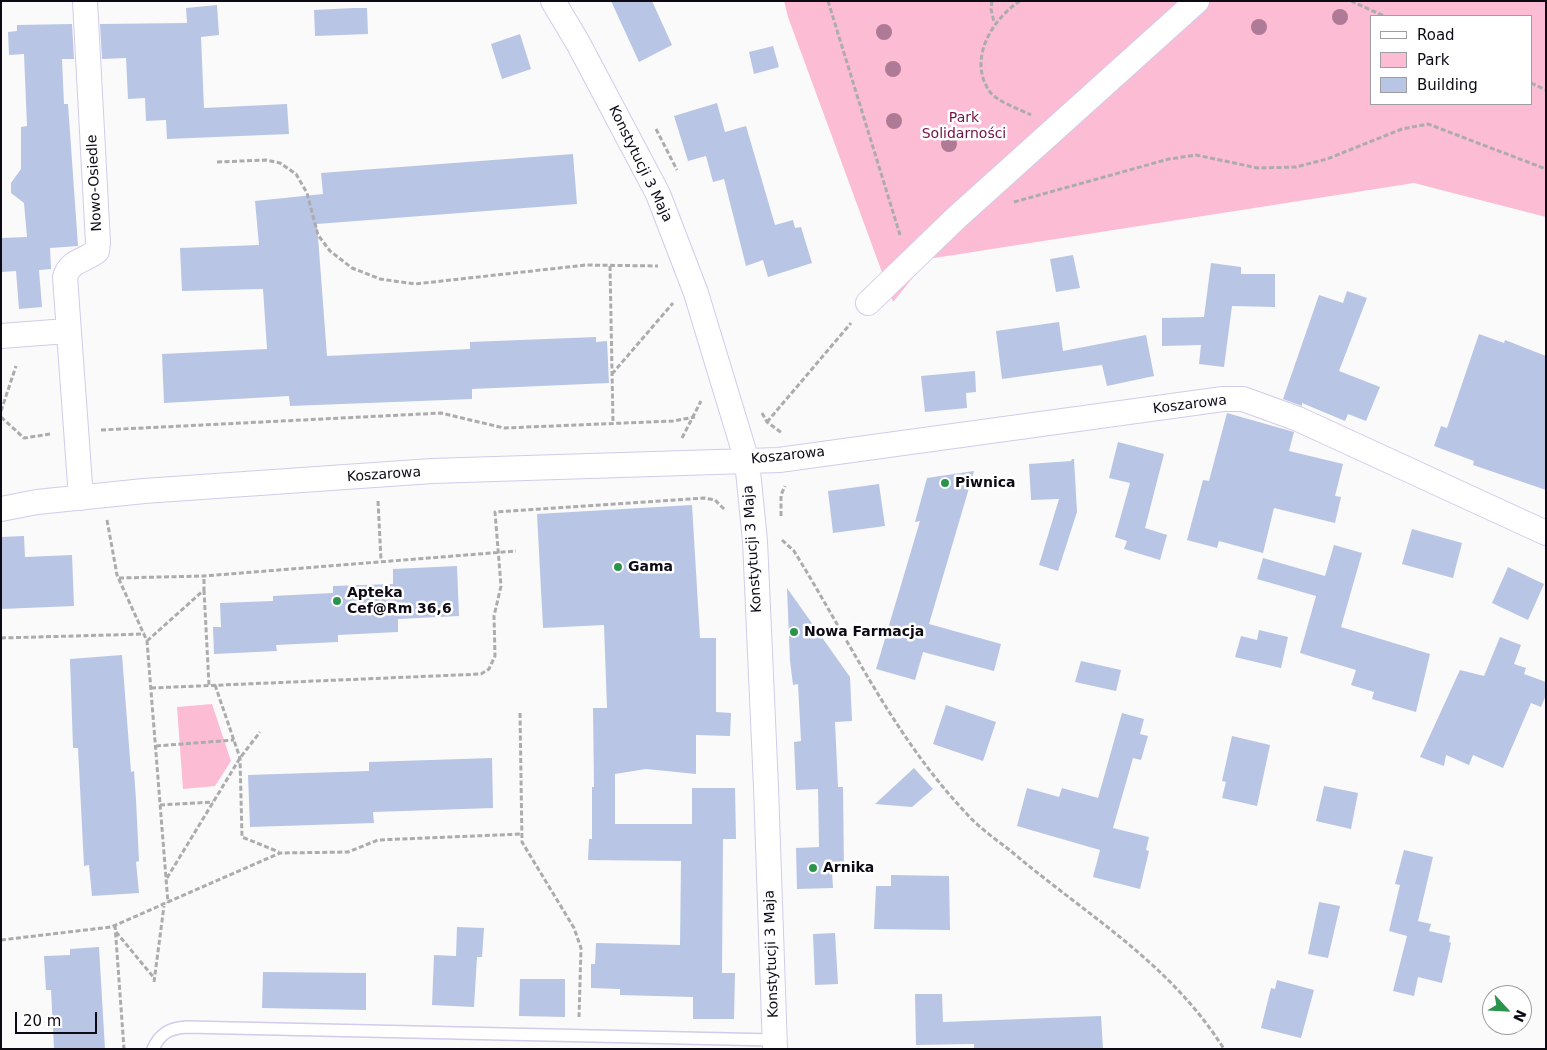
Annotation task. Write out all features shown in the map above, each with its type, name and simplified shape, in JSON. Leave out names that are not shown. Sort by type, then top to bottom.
[{"type":"street","name":"Nowo-Osiedle","points":[[85,1],[98,243],[97,251],[77,261],[68,269],[65,277],[74,431],[92,496]]},
{"type":"street","name":"Konstytucji 3 Maja","points":[[553,1],[578,43],[658,194],[696,293],[747,461],[755,541],[775,1044]]},
{"type":"street","points":[[868,303],[908,262],[1197,1]]},
{"type":"street","points":[[1,336],[68,331]]},
{"type":"street","name":"Koszarowa","points":[[1,509],[37,502],[92,496],[377,475],[779,460],[1223,399],[1242,400],[1298,419],[1546,533]]},
{"type":"lane","points":[[153,1049],[164,1033],[174,1028],[187,1027],[775,1044]]},
{"type":"path","points":[[828,1],[908,262]]},
{"type":"path","points":[[992,1],[990,9],[994,22]]},
{"type":"path","points":[[1020,1],[994,22],[983,47],[982,73],[990,92],[1056,127]]},
{"type":"path","points":[[1351,1],[1382,15]]},
{"type":"path","points":[[1532,83],[1546,90]]},
{"type":"path","points":[[652,122],[678,172]]},
{"type":"path","points":[[1012,202],[1169,159],[1196,155],[1258,168],[1296,167],[1327,159],[1402,129],[1428,124],[1546,169]]},
{"type":"path","points":[[217,162],[266,160],[280,163],[296,174],[307,193],[318,235],[330,251],[352,268],[380,279],[415,284],[470,280],[586,265],[660,266],[657,259]]},
{"type":"path","points":[[610,266],[613,423]]},
{"type":"path","points":[[670,294],[676,312]]},
{"type":"path","points":[[612,374],[673,303]]},
{"type":"path","points":[[767,422],[868,303]]},
{"type":"path","points":[[1,412],[16,366]]},
{"type":"path","points":[[682,438],[695,417],[702,399]]},
{"type":"path","points":[[759,409],[767,422],[790,438]]},
{"type":"path","points":[[1,417],[24,438],[74,431],[441,414],[504,428],[673,421],[695,417]]},
{"type":"path","points":[[377,475],[382,560]]},
{"type":"path","points":[[781,522],[780,495],[784,486],[790,482]]},
{"type":"path","points":[[92,496],[119,578],[147,641],[168,903]]},
{"type":"path","points":[[151,688],[481,674],[489,669],[495,656],[493,624],[501,586],[495,512],[684,499]]},
{"type":"path","points":[[781,531],[782,550]]},
{"type":"path","points":[[781,540],[794,551],[868,678],[913,748],[966,814],[1025,863],[1137,949],[1169,979],[1211,1028],[1224,1049]]},
{"type":"path","points":[[119,578],[204,576],[382,560],[516,551]]},
{"type":"path","points":[[204,576],[209,686]]},
{"type":"path","points":[[147,641],[204,590]]},
{"type":"path","points":[[1,638],[145,634]]},
{"type":"path","points":[[215,685],[240,758],[242,837],[280,853]]},
{"type":"path","points":[[520,713],[522,842],[574,928],[581,948],[579,1027]]},
{"type":"path","points":[[166,878],[240,758],[260,732]]},
{"type":"path","points":[[156,746],[234,740]]},
{"type":"path","points":[[160,806],[213,802]]},
{"type":"path","points":[[1,940],[115,925],[280,853],[348,852],[378,840],[522,834]]},
{"type":"path","points":[[116,932],[155,980],[164,905]]},
{"type":"path","points":[[115,925],[124,1049]]},
{"type":"green space","name":"Park Solidarności","points":[[784,1],[1546,1],[1546,217],[1414,183],[928,259],[893,302],[788,17]]},
{"type":"green space","points":[[212,704],[231,761],[215,786],[183,789],[177,707]]},
{"type":"building","points":[[611,1],[652,1],[672,45],[639,62]]},
{"type":"building","points":[[217,5],[219,35],[201,37],[204,108],[287,104],[289,134],[167,139],[166,120],[146,121],[145,98],[128,99],[126,58],[102,59],[100,24],[187,23],[186,8]]},
{"type":"building","points":[[367,8],[368,34],[315,36],[314,10]]},
{"type":"building","points":[[72,24],[74,59],[62,59],[64,104],[68,104],[78,246],[50,248],[51,269],[39,270],[42,307],[19,309],[16,271],[1,272],[1,238],[27,237],[24,203],[11,193],[11,183],[21,169],[21,127],[27,126],[24,54],[9,55],[8,32],[17,31],[17,25]]},
{"type":"building","points":[[520,34],[531,69],[502,79],[491,44]]},
{"type":"building","points":[[773,46],[779,67],[754,74],[749,52]]},
{"type":"building","points":[[717,103],[725,132],[746,126],[775,225],[793,220],[795,228],[801,227],[812,263],[768,277],[763,260],[746,266],[724,179],[713,182],[706,156],[688,161],[674,116]]},
{"type":"building","points":[[573,154],[577,204],[317,224],[327,356],[470,349],[470,342],[596,337],[596,342],[607,341],[609,383],[472,389],[472,399],[290,406],[289,396],[164,403],[162,354],[267,349],[263,289],[182,291],[180,248],[259,245],[255,201],[323,194],[321,173]]},
{"type":"building","points":[[1073,255],[1080,288],[1056,292],[1050,259]]},
{"type":"building","points":[[1211,263],[1241,267],[1241,274],[1275,274],[1275,307],[1232,306],[1224,367],[1199,364],[1201,345],[1162,346],[1162,318],[1204,317]]},
{"type":"building","points":[[1347,291],[1367,298],[1339,371],[1380,387],[1366,421],[1348,414],[1345,421],[1302,403],[1302,406],[1283,399],[1319,295],[1343,303]]},
{"type":"building","points":[[1059,322],[1063,351],[1146,335],[1154,376],[1107,386],[1102,365],[1002,379],[996,331]]},
{"type":"building","points":[[1479,334],[1504,343],[1505,340],[1546,356],[1546,490],[1473,465],[1474,461],[1434,446],[1441,426],[1447,428]]},
{"type":"building","points":[[975,371],[976,392],[966,393],[967,408],[925,412],[921,376]]},
{"type":"building","points":[[1227,413],[1294,432],[1289,451],[1343,464],[1335,496],[1341,497],[1335,523],[1274,508],[1263,553],[1219,541],[1217,548],[1187,540],[1203,480],[1209,481]]},
{"type":"building","points":[[1118,442],[1164,454],[1145,528],[1167,535],[1160,560],[1124,549],[1127,541],[1115,537],[1130,483],[1109,478]]},
{"type":"building","points":[[1074,459],[1077,512],[1058,571],[1039,565],[1059,499],[1031,500],[1029,464],[1071,461]]},
{"type":"building","points":[[974,471],[929,624],[1001,644],[994,671],[923,652],[915,680],[876,669],[920,521],[915,522],[927,478]]},
{"type":"building","points":[[879,484],[885,526],[833,533],[828,491]]},
{"type":"building","points":[[692,505],[700,638],[716,638],[716,712],[731,713],[730,736],[696,735],[696,774],[646,769],[615,774],[615,824],[692,824],[692,788],[735,788],[736,839],[723,839],[722,973],[735,973],[734,1019],[693,1019],[693,997],[620,995],[620,989],[591,988],[591,964],[595,964],[596,943],[680,945],[681,861],[588,860],[589,839],[592,839],[592,787],[594,787],[593,708],[607,708],[604,625],[543,628],[537,514]]},
{"type":"building","points":[[1412,529],[1462,543],[1453,578],[1402,564]]},
{"type":"building","points":[[24,536],[25,557],[72,555],[74,606],[1,609],[1,537]]},
{"type":"building","points":[[1334,545],[1362,553],[1341,627],[1430,654],[1416,712],[1372,699],[1374,692],[1351,685],[1356,670],[1300,653],[1316,596],[1257,579],[1263,558],[1325,576]]},
{"type":"building","points":[[457,566],[459,616],[398,619],[398,632],[338,635],[338,642],[276,645],[277,651],[214,654],[213,627],[221,627],[220,603],[273,601],[273,596],[333,593],[333,586],[393,584],[393,569]]},
{"type":"building","points":[[1508,567],[1544,584],[1528,620],[1492,603]]},
{"type":"building","points":[[787,588],[850,677],[852,721],[835,722],[838,787],[843,787],[844,872],[832,872],[833,888],[797,889],[796,848],[819,847],[818,789],[796,790],[794,742],[801,741],[798,684],[793,685],[790,661]]},
{"type":"building","points":[[1259,630],[1288,637],[1281,668],[1235,657],[1241,636],[1257,640]]},
{"type":"building","points":[[1500,637],[1521,645],[1514,664],[1526,668],[1524,674],[1546,682],[1546,695],[1541,707],[1531,703],[1503,768],[1473,755],[1469,765],[1446,755],[1444,766],[1420,757],[1460,670],[1484,676]]},
{"type":"building","points":[[122,655],[131,772],[134,771],[139,861],[136,862],[139,893],[92,896],[89,865],[84,866],[78,748],[73,748],[70,659]]},
{"type":"building","points":[[1081,661],[1121,670],[1116,691],[1075,682]]},
{"type":"building","points":[[946,705],[996,722],[983,761],[933,744]]},
{"type":"building","points":[[1122,713],[1144,719],[1140,734],[1148,736],[1141,760],[1133,758],[1113,828],[1149,837],[1146,850],[1149,851],[1140,889],[1093,877],[1100,850],[1017,826],[1027,788],[1059,797],[1062,788],[1098,798]]},
{"type":"building","points":[[1232,736],[1270,745],[1257,806],[1222,798],[1226,782],[1222,781]]},
{"type":"building","points":[[492,758],[493,808],[373,812],[374,823],[250,827],[248,775],[369,771],[369,762]]},
{"type":"building","points":[[914,768],[933,789],[912,807],[875,804]]},
{"type":"building","points":[[1324,786],[1358,793],[1351,829],[1316,821]]},
{"type":"building","points":[[1404,850],[1433,857],[1418,921],[1431,924],[1429,931],[1450,936],[1449,942],[1451,943],[1442,983],[1418,977],[1414,996],[1393,991],[1407,936],[1389,931],[1400,885],[1395,884]]},
{"type":"building","points":[[891,875],[949,876],[950,930],[874,929],[876,886],[891,886]]},
{"type":"building","points":[[1319,902],[1340,906],[1328,958],[1308,954]]},
{"type":"building","points":[[457,927],[484,928],[482,957],[477,957],[474,1007],[432,1005],[434,955],[456,956]]},
{"type":"building","points":[[835,933],[838,984],[815,985],[813,934]]},
{"type":"building","points":[[99,947],[105,1049],[54,1049],[51,990],[46,990],[44,956],[70,955],[70,949]]},
{"type":"building","points":[[263,972],[366,973],[366,1010],[262,1008]]},
{"type":"building","points":[[520,979],[565,979],[565,1017],[519,1016]]},
{"type":"building","points":[[1277,980],[1314,990],[1301,1038],[1261,1028],[1271,988],[1275,989]]},
{"type":"building","points":[[915,994],[942,994],[943,1022],[1101,1016],[1103,1049],[974,1049],[974,1044],[916,1045]]},
{"type":"place","name":"Piwnica","points":[[945,483]]},
{"type":"place","name":"Gama","points":[[618,567]]},
{"type":"place","name":"Apteka Cef@Rm 36,6","points":[[337,601]]},
{"type":"place","name":"Nowa Farmacja","points":[[794,632]]},
{"type":"place","name":"Arnika","points":[[813,868]]}]
